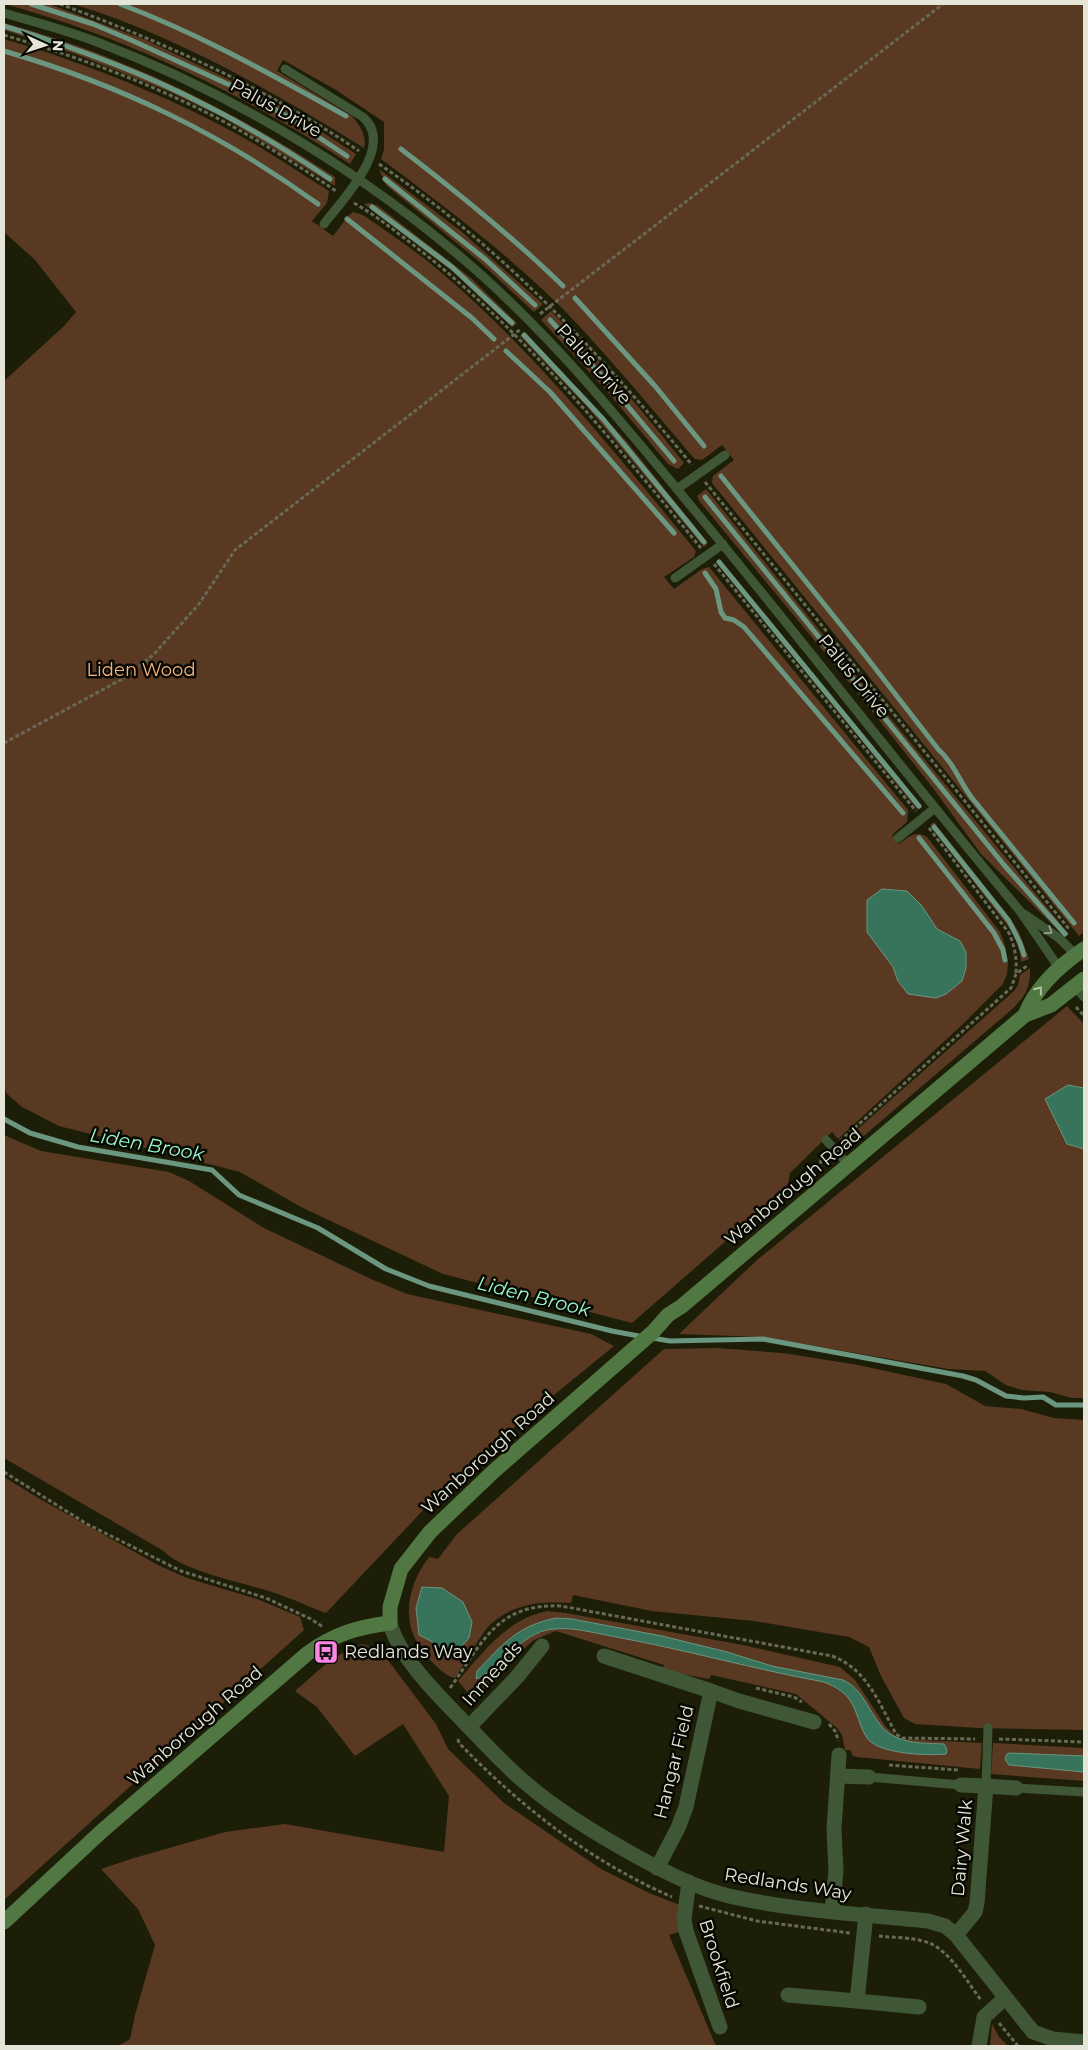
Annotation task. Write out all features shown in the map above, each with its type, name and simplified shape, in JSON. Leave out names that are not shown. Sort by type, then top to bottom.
[{"type":"street","name":"Wanborough Road","points":[[1025,1016],[1037,991],[1059,968],[1081,956]]},
{"type":"street","name":"Palus Drive","points":[[1059,968],[1081,988]]},
{"type":"street","name":"Wanborough Road","points":[[4,1922],[102,1831],[308,1653],[324,1642],[349,1630],[390,1623],[390,1607],[401,1569],[430,1532],[494,1471],[631,1352],[653,1332],[659,1323],[682,1306],[1025,1016],[1051,1005],[1081,988]]},
{"type":"street","name":"Redlands Way","points":[[390,1623],[402,1652],[469,1727],[529,1786],[568,1816],[605,1839],[657,1868],[689,1882],[728,1895],[832,1911],[937,1923],[945,1926],[956,1935],[1033,2032],[1053,2039],[1084,2042]]},
{"type":"street","name":"Inmeads","points":[[469,1727],[510,1684],[542,1646]]},
{"type":"street","name":"Hangar Field","points":[[604,1656],[748,1704],[814,1722]]},
{"type":"street","name":"Hangar Field","points":[[657,1868],[678,1828],[686,1807],[711,1691]]},
{"type":"street","points":[[832,1911],[836,1871],[834,1829],[839,1755]]},
{"type":"street","points":[[838,1776],[869,1777]]},
{"type":"street","name":"Dairy Walk","points":[[956,1935],[970,1919],[978,1903],[987,1780]]},
{"type":"street","name":"Dairy Walk","points":[[961,1785],[987,1780],[1016,1788]]},
{"type":"street","name":"Brookfield","points":[[689,1882],[684,1919],[686,1930],[720,2027]]},
{"type":"street","points":[[857,2001],[866,1914]]},
{"type":"street","points":[[788,1995],[919,2007]]},
{"type":"street","points":[[980,2046],[984,2016],[1005,1998]]},
{"type":"lane","name":"Palus Drive","points":[[4,13],[97,42],[237,106],[298,140],[358,179],[404,211],[452,249],[530,321],[600,398],[677,489],[1020,911],[1059,968]]},
{"type":"lane","points":[[285,69],[369,122],[375,138],[374,149],[358,179],[324,224]]},
{"type":"lane","points":[[677,489],[724,455]]},
{"type":"lane","points":[[675,578],[723,544]]},
{"type":"lane","points":[[898,838],[936,808]]},
{"type":"lane","name":"Palus Drive","points":[[1020,911],[1081,956]]},
{"type":"lane","points":[[826,1140],[849,1165]]},
{"type":"lane","points":[[987,1780],[988,1728]]},
{"type":"lane","name":"Dairy Walk","points":[[869,1777],[961,1785]]},
{"type":"lane","name":"Dairy Walk","points":[[1016,1788],[1084,1792]]},
{"type":"path","points":[[4,744],[128,676],[154,654],[199,604],[235,550],[943,4]]},
{"type":"path","points":[[4,34],[74,58],[174,97],[230,125],[379,218],[453,276],[515,333],[596,421],[922,819],[1009,933],[1015,946],[1017,961],[1016,974],[1011,988],[821,1158],[820,1173],[828,1183]]},
{"type":"path","points":[[1016,974],[1028,965]]},
{"type":"path","points":[[1073,1004],[1084,1016]]},
{"type":"path","points":[[4,1472],[87,1524],[180,1571],[266,1598],[311,1619]]},
{"type":"path","points":[[443,1699],[486,1637],[506,1617],[527,1608],[543,1605],[561,1606],[832,1656],[844,1660],[864,1676],[896,1734],[902,1738],[1084,1742]]},
{"type":"path","points":[[888,1765],[987,1780]]},
{"type":"green space","points":[[4,4],[49,4],[146,40],[253,91],[291,112],[356,154],[350,164],[268,114],[183,70],[95,33],[50,17]]},
{"type":"green space","points":[[73,4],[1084,4],[1084,932],[1079,936],[712,483],[713,476],[734,460],[722,445],[702,460],[695,459],[563,309],[475,231],[381,159],[384,150],[384,122],[336,90],[283,60],[277,71],[352,116],[364,135],[364,148],[259,86],[187,49],[112,17]]},
{"type":"green space","points":[[4,23],[92,51],[175,86],[256,128],[335,177],[335,186],[222,117],[170,92],[78,55],[4,30]]},
{"type":"green space","name":"Liden Wood","points":[[4,39],[115,77],[236,133],[329,191],[327,203],[312,221],[333,236],[353,212],[363,215],[424,258],[478,305],[512,338],[576,407],[696,551],[694,557],[664,577],[674,589],[702,569],[709,567],[908,810],[907,822],[892,835],[899,844],[916,834],[927,837],[1000,932],[1005,945],[1008,963],[1007,974],[1003,984],[962,1025],[838,1139],[832,1132],[790,1173],[788,1184],[764,1210],[750,1220],[632,1323],[443,1274],[301,1207],[240,1172],[59,1126],[22,1107],[6,1093],[4,1083],[4,381],[64,326],[76,312],[35,260],[4,232]]},
{"type":"green space","points":[[379,169],[462,232],[543,304],[534,312],[481,263],[386,185]]},
{"type":"green space","points":[[364,204],[377,205],[471,278],[517,323],[512,327],[452,271]]},
{"type":"green space","points":[[551,311],[603,366],[668,443],[684,463],[678,469],[668,464],[606,390],[541,320]]},
{"type":"green space","points":[[525,332],[627,442],[708,543],[704,547],[589,409],[520,336]]},
{"type":"green space","points":[[706,489],[878,703],[1069,934],[1065,937],[981,854],[933,788],[857,692],[700,502],[697,496]]},
{"type":"green space","points":[[720,559],[922,807],[918,810],[717,562]]},
{"type":"green space","points":[[934,822],[1009,917],[1019,932],[1029,959],[1021,962],[1013,933],[930,825]]},
{"type":"green space","points":[[1030,968],[1026,992],[1010,1011],[859,1140],[843,1142],[1014,991],[1018,985],[1020,975]]},
{"type":"green space","points":[[1067,1006],[1084,1024],[1084,1398],[1072,1398],[1050,1392],[1022,1390],[1006,1385],[985,1371],[948,1369],[763,1337],[679,1334],[757,1260]]},
{"type":"green space","points":[[4,1135],[41,1151],[169,1172],[189,1181],[264,1228],[407,1294],[591,1334],[614,1346],[484,1452],[430,1503],[326,1613],[269,1591],[202,1572],[173,1558],[4,1458]]},
{"type":"green space","points":[[717,1348],[783,1353],[858,1365],[946,1384],[985,1406],[1021,1409],[1054,1418],[1084,1420],[1084,1730],[979,1728],[915,1724],[904,1718],[881,1676],[869,1647],[849,1637],[754,1621],[652,1611],[573,1595],[571,1603],[539,1603],[519,1608],[500,1617],[482,1634],[455,1678],[444,1673],[430,1660],[420,1648],[414,1636],[409,1610],[410,1596],[414,1583],[429,1557],[438,1559],[457,1534],[664,1349]]},
{"type":"green space","points":[[4,1477],[158,1565],[187,1578],[257,1599],[300,1617],[304,1630],[4,1900]]},
{"type":"green space","points":[[548,1611],[743,1645],[840,1667],[855,1680],[886,1727],[897,1737],[901,1739],[982,1743],[980,1769],[853,1756],[850,1750],[845,1750],[842,1735],[837,1728],[796,1694],[711,1675],[709,1679],[662,1670],[664,1665],[556,1631],[534,1640],[474,1700],[458,1681],[497,1638],[521,1621]]},
{"type":"green space","points":[[363,1644],[376,1649],[384,1655],[436,1724],[448,1749],[504,1803],[601,1869],[649,1893],[680,1905],[679,1932],[669,1935],[716,2046],[118,2046],[130,2039],[155,1945],[138,1909],[101,1869],[225,1832],[285,1824],[444,1852],[449,1796],[403,1724],[355,1756],[317,1707],[295,1691],[335,1658]]},
{"type":"green space","points":[[993,1743],[1084,1748],[1084,1781],[991,1774]]},
{"type":"green space","points":[[992,2024],[999,2037],[1008,2046],[990,2046]]},
{"type":"shaded area","points":[[882,889],[907,891],[922,906],[937,929],[960,941],[966,952],[966,968],[962,981],[946,994],[936,998],[908,994],[898,981],[893,967],[867,932],[867,900]]},
{"type":"shaded area","points":[[1068,1085],[1084,1088],[1084,1149],[1067,1144],[1045,1099]]},
{"type":"shaded area","points":[[422,1587],[442,1588],[463,1602],[472,1622],[469,1638],[452,1657],[446,1657],[431,1641],[419,1635],[416,1608]]},
{"type":"shaded area","points":[[556,1618],[572,1619],[662,1636],[727,1652],[772,1666],[843,1680],[859,1692],[876,1718],[889,1733],[909,1741],[944,1744],[947,1750],[946,1754],[904,1753],[881,1748],[867,1738],[854,1707],[846,1696],[837,1688],[824,1682],[585,1631],[557,1629],[540,1632],[523,1642],[485,1675],[476,1679],[477,1671],[512,1637],[542,1621]]},
{"type":"shaded area","points":[[1007,1754],[1084,1756],[1084,1772],[1009,1765],[1005,1759]]},
{"type":"waterway","points":[[31,4],[93,24],[245,92],[288,117],[347,156]]},
{"type":"waterway","points":[[120,4],[179,28],[263,70],[346,116]]},
{"type":"waterway","points":[[4,26],[108,62],[159,83],[225,115],[286,150],[330,179]]},
{"type":"waterway","points":[[4,51],[88,79],[168,114],[244,155],[318,204]]},
{"type":"waterway","points":[[401,149],[484,215],[563,286]]},
{"type":"waterway","points":[[385,179],[485,259],[535,305]]},
{"type":"waterway","points":[[372,207],[452,267],[512,323]]},
{"type":"waterway","points":[[347,219],[472,318],[494,339]]},
{"type":"waterway","points":[[575,298],[655,386],[704,446]]},
{"type":"waterway","points":[[550,320],[604,378],[674,461]]},
{"type":"waterway","points":[[524,335],[603,419],[704,542]]},
{"type":"waterway","points":[[506,351],[550,392],[674,533]]},
{"type":"waterway","points":[[721,476],[949,761],[972,798],[1074,923]]},
{"type":"waterway","points":[[705,497],[1004,865],[1065,934]]},
{"type":"waterway","points":[[719,562],[919,806]]},
{"type":"waterway","points":[[705,573],[716,589],[721,612],[725,618],[734,620],[744,627],[903,813]]},
{"type":"waterway","points":[[934,827],[1009,921],[1024,955]]},
{"type":"waterway","points":[[919,838],[994,933],[1003,950],[1005,960]]},
{"type":"waterway","name":"Liden Brook","points":[[4,1119],[30,1133],[78,1147],[212,1170],[239,1195],[318,1228],[386,1269],[429,1286],[612,1331],[644,1337]]},
{"type":"waterway","name":"Liden Brook","points":[[652,1338],[670,1341],[763,1339],[963,1376],[976,1380],[1006,1396],[1024,1398],[1043,1397],[1056,1405],[1084,1405]]},
{"type":"place","name":"Redlands Way","points":[[326,1652]]}]
